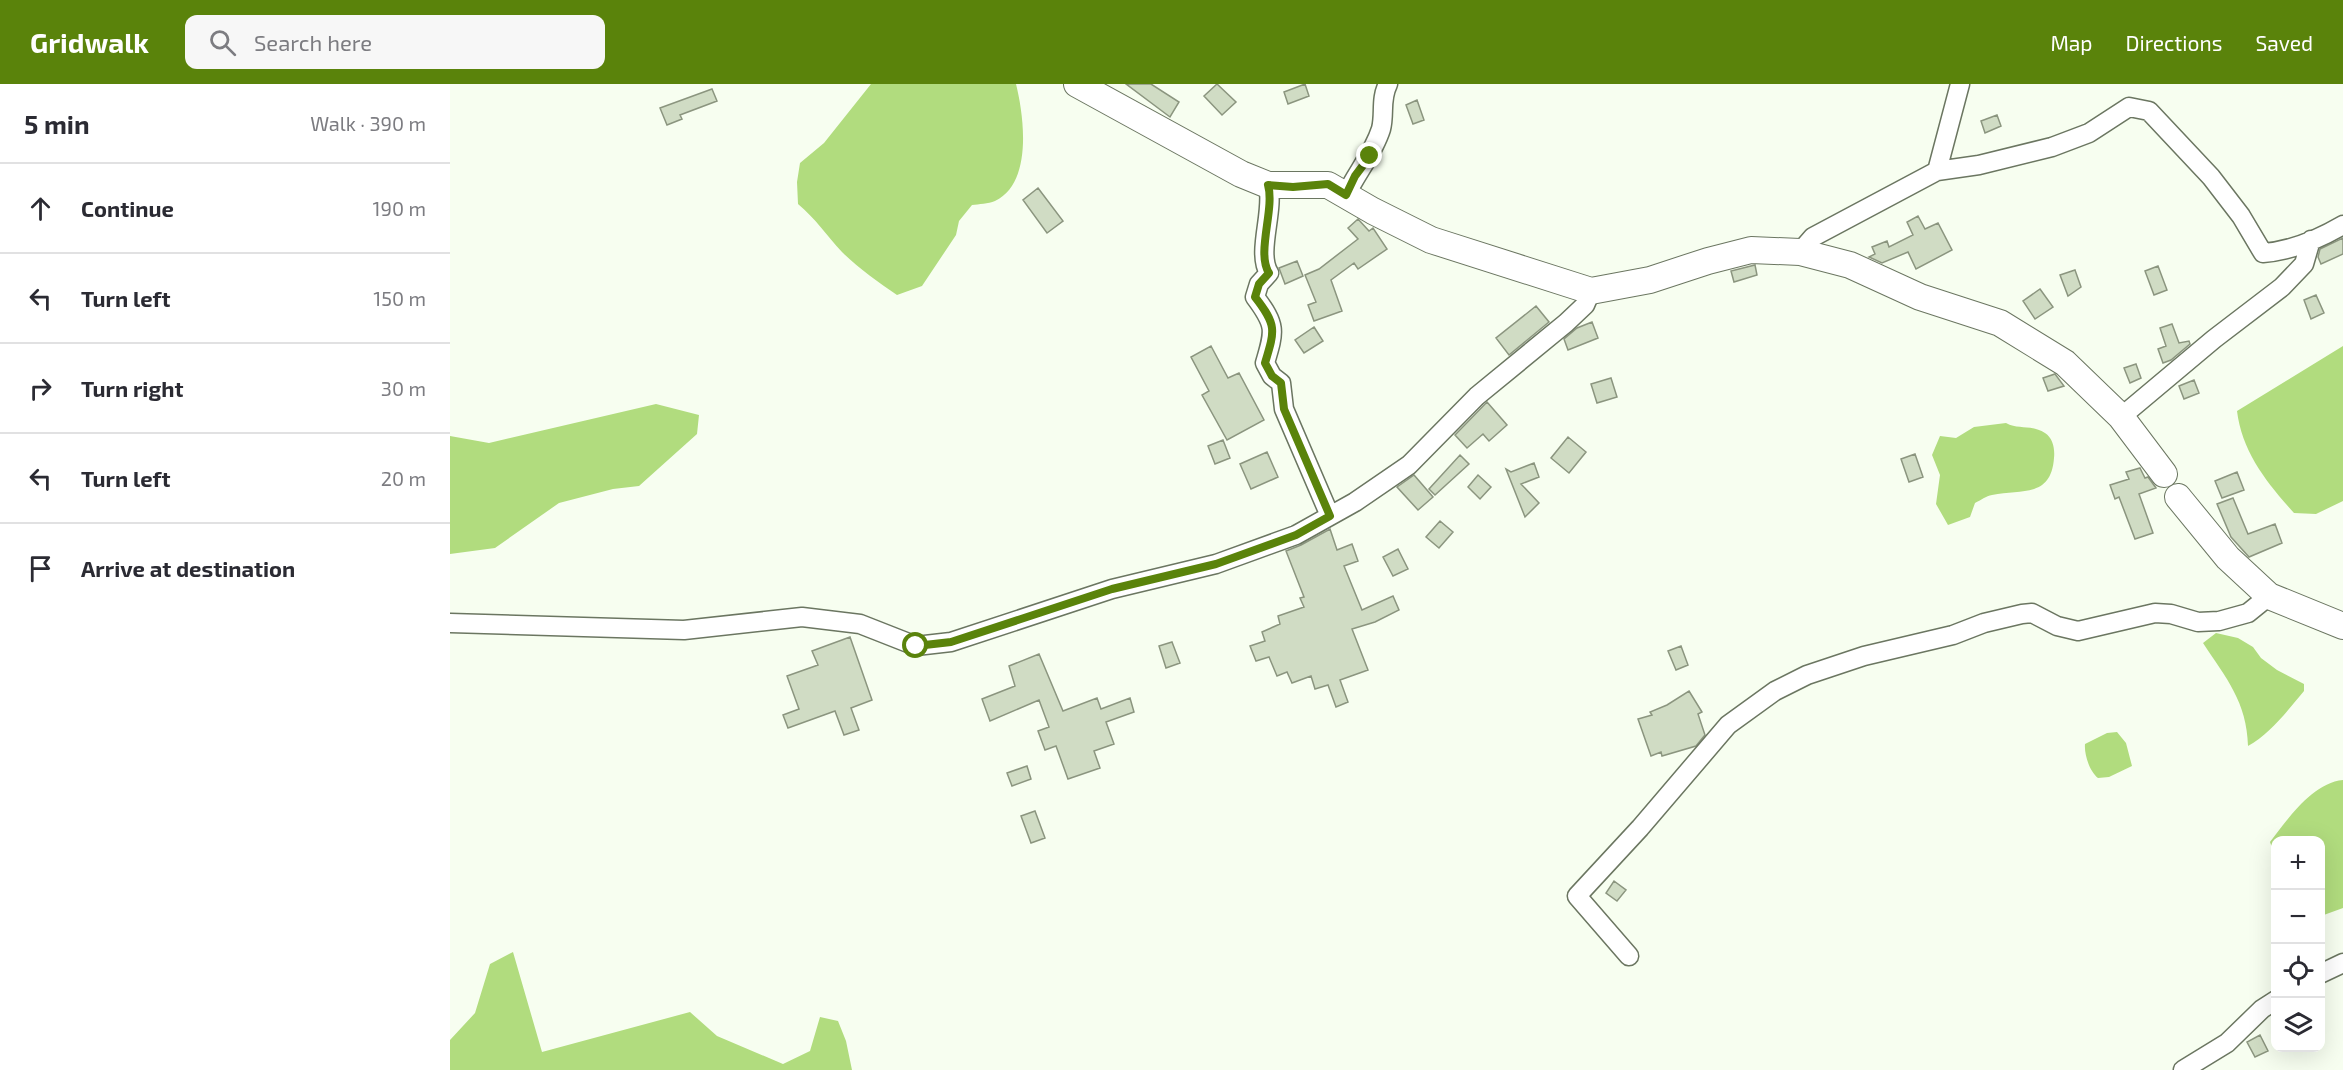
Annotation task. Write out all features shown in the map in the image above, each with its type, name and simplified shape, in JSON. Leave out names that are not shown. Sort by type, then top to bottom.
[{"type":"street","points":[[1077,84],[1241,174],[1268,185],[1293,187],[1328,184],[1431,240],[1591,291],[1650,280],[1751,250],[1800,252],[1850,265],[1920,297],[2000,323],[2065,363],[2121,417],[2164,474]]},
{"type":"street","points":[[1346,195],[1355,176],[1370,156],[1382,127],[1383,94],[1388,84]]},
{"type":"street","points":[[1937,171],[1960,84]]},
{"type":"street","points":[[1800,252],[1813,237],[1937,171],[1979,165],[2052,147],[2089,133],[2129,107],[2149,111],[2211,177],[2241,216],[2263,254],[2279,252],[2343,225]]},
{"type":"street","points":[[1268,185],[1271,196],[1266,226],[1264,266],[1269,273],[1259,284],[1255,297],[1271,319],[1272,339],[1265,363],[1272,376],[1281,383],[1284,409],[1330,516]]},
{"type":"street","points":[[2121,417],[2214,339],[2282,287],[2304,264],[2311,240]]},
{"type":"street","points":[[450,623],[684,630],[802,616],[860,624],[916,646],[951,642],[1112,589],[1216,564],[1296,535],[1392,479],[1409,465],[1477,396],[1585,305],[1591,291]]},
{"type":"street","points":[[2178,497],[2228,558],[2270,596],[2343,626]]},
{"type":"street","points":[[1629,956],[1578,896],[1728,725],[1775,691],[1807,675],[1864,656],[1953,635],[1984,623],[2022,614],[2032,613],[2058,626],[2078,631],[2155,613],[2171,614],[2198,622],[2219,621],[2248,613],[2270,596]]},
{"type":"street","points":[[2325,972],[2343,963]]},
{"type":"street","points":[[2183,1070],[2227,1042],[2271,1003]]},
{"type":"shaded area","points":[[871,84],[1016,84],[1021,113],[1023,148],[1020,165],[1015,180],[1007,192],[995,201],[972,205],[959,221],[956,235],[922,286],[897,295],[848,258],[798,204],[797,182],[800,163],[824,143]]},
{"type":"shaded area","points":[[2343,346],[2343,501],[2316,514],[2294,513],[2257,466],[2244,440],[2237,411]]},
{"type":"shaded area","points":[[656,404],[699,415],[697,434],[639,486],[613,489],[559,503],[495,548],[450,554],[450,436],[489,443]]},
{"type":"shaded area","points":[[2006,423],[2040,430],[2050,438],[2054,455],[2052,471],[2047,480],[2041,486],[2033,489],[1986,497],[1975,503],[1970,517],[1948,525],[1936,504],[1940,475],[1932,455],[1940,436],[1956,438],[1974,427]]},
{"type":"shaded area","points":[[2216,633],[2238,638],[2253,647],[2261,658],[2277,670],[2304,684],[2304,691],[2278,721],[2248,746],[2244,716],[2234,691],[2203,643]]},
{"type":"shaded area","points":[[2117,732],[2126,743],[2132,766],[2109,777],[2098,778],[2088,763],[2085,744],[2107,733]]},
{"type":"shaded area","points":[[2343,780],[2343,908],[2325,915],[2325,836],[2275,836],[2311,795],[2332,783]]},
{"type":"shaded area","points":[[513,952],[542,1052],[690,1012],[717,1036],[783,1064],[810,1051],[820,1017],[838,1021],[846,1041],[852,1070],[450,1070],[450,1040],[475,1013],[490,964]]},
{"type":"building","points":[[1126,84],[1151,84],[1179,102],[1170,117]]},
{"type":"building","points":[[1217,84],[1236,102],[1222,115],[1204,96]]},
{"type":"building","points":[[1305,84],[1309,96],[1288,104],[1284,92]]},
{"type":"building","points":[[712,89],[717,101],[680,115],[682,119],[667,125],[660,108]]},
{"type":"building","points":[[1417,100],[1424,120],[1413,124],[1406,105]]},
{"type":"building","points":[[1997,115],[2001,126],[1985,133],[1981,121]]},
{"type":"building","points":[[1038,188],[1063,221],[1047,233],[1023,200]]},
{"type":"building","points":[[1918,216],[1925,229],[1938,223],[1952,250],[1916,269],[1908,252],[1882,263],[1869,257],[1875,254],[1872,247],[1887,241],[1889,247],[1913,235],[1907,222]]},
{"type":"building","points":[[1358,219],[1369,231],[1373,228],[1387,249],[1358,269],[1354,263],[1331,280],[1342,311],[1314,321],[1308,305],[1316,302],[1305,275],[1319,269],[1358,239],[1348,228]]},
{"type":"building","points":[[2343,238],[2343,254],[2321,264],[2318,257],[2320,249]]},
{"type":"building","points":[[1297,261],[1303,276],[1285,284],[1279,268]]},
{"type":"building","points":[[1755,265],[1757,275],[1734,282],[1731,271]]},
{"type":"building","points":[[2158,266],[2167,290],[2154,295],[2145,271]]},
{"type":"building","points":[[2075,270],[2081,287],[2068,296],[2060,275]]},
{"type":"building","points":[[2040,289],[2053,307],[2035,319],[2023,301]]},
{"type":"building","points":[[2316,295],[2324,313],[2311,319],[2304,300]]},
{"type":"building","points":[[1536,306],[1549,322],[1509,355],[1496,338]]},
{"type":"building","points":[[1592,322],[1598,338],[1568,350],[1564,339],[1577,328]]},
{"type":"building","points":[[2172,324],[2179,343],[2189,341],[2190,344],[2171,360],[2163,363],[2158,349],[2166,346],[2160,328]]},
{"type":"building","points":[[1314,327],[1323,341],[1304,353],[1295,340]]},
{"type":"building","points":[[1211,346],[1228,378],[1239,373],[1264,420],[1227,440],[1202,395],[1209,391],[1191,357]]},
{"type":"building","points":[[2136,364],[2141,378],[2130,383],[2124,368]]},
{"type":"building","points":[[2055,374],[2064,386],[2048,391],[2043,378]]},
{"type":"building","points":[[1611,378],[1617,397],[1597,403],[1591,384]]},
{"type":"building","points":[[2194,380],[2199,393],[2184,399],[2179,386]]},
{"type":"building","points":[[1487,402],[1507,425],[1489,441],[1483,434],[1467,448],[1455,435]]},
{"type":"building","points":[[1568,437],[1586,452],[1569,473],[1551,458]]},
{"type":"building","points":[[1223,440],[1230,458],[1215,464],[1208,446]]},
{"type":"building","points":[[1267,452],[1278,477],[1251,489],[1240,464]]},
{"type":"building","points":[[1915,454],[1923,477],[1909,482],[1901,459]]},
{"type":"building","points":[[1460,455],[1469,464],[1435,495],[1429,489]]},
{"type":"building","points":[[1534,463],[1539,477],[1521,484],[1539,503],[1525,517],[1506,469],[1511,472]]},
{"type":"building","points":[[2140,468],[2145,478],[2148,477],[2156,488],[2139,494],[2153,533],[2135,539],[2119,497],[2115,499],[2110,485],[2129,479],[2126,472]]},
{"type":"building","points":[[2237,472],[2244,490],[2222,498],[2215,481]]},
{"type":"building","points":[[1414,475],[1433,497],[1418,510],[1397,487]]},
{"type":"building","points":[[1478,475],[1491,487],[1480,499],[1468,487]]},
{"type":"building","points":[[2233,498],[2248,534],[2275,524],[2282,543],[2249,557],[2231,537],[2217,504]]},
{"type":"building","points":[[1440,521],[1453,532],[1439,548],[1426,537]]},
{"type":"building","points":[[1330,529],[1337,550],[1352,544],[1358,561],[1344,566],[1362,610],[1393,596],[1399,610],[1375,622],[1352,629],[1368,670],[1340,680],[1348,702],[1336,707],[1328,685],[1315,689],[1311,676],[1292,683],[1287,672],[1277,676],[1269,657],[1256,661],[1250,646],[1265,641],[1262,632],[1280,624],[1278,616],[1304,607],[1300,598],[1304,597],[1286,551]]},
{"type":"building","points":[[1398,549],[1408,569],[1393,576],[1383,557]]},
{"type":"building","points":[[850,637],[872,700],[851,708],[859,730],[844,735],[835,711],[788,728],[783,715],[799,709],[787,676],[818,665],[812,651]]},
{"type":"building","points":[[1172,642],[1180,663],[1166,668],[1159,646]]},
{"type":"building","points":[[1681,646],[1688,665],[1676,670],[1668,651]]},
{"type":"building","points":[[1039,654],[1063,711],[1097,698],[1101,709],[1130,698],[1134,712],[1106,722],[1114,744],[1094,751],[1100,768],[1068,779],[1056,746],[1045,750],[1038,731],[1049,727],[1039,700],[990,721],[982,699],[1015,686],[1009,666]]},
{"type":"building","points":[[1689,691],[1702,712],[1698,714],[1705,735],[1696,746],[1662,756],[1661,752],[1651,756],[1638,719],[1652,715],[1650,712],[1667,705]]},
{"type":"building","points":[[1027,766],[1031,779],[1012,786],[1007,773]]},
{"type":"building","points":[[1035,811],[1045,838],[1031,843],[1021,816]]},
{"type":"building","points":[[1614,881],[1626,890],[1617,901],[1606,893]]},
{"type":"building","points":[[2260,1035],[2268,1051],[2255,1057],[2247,1042]]},
{"type":"route","points":[[916,646],[951,642],[1112,589],[1216,564],[1296,535],[1330,516],[1284,409],[1281,383],[1272,376],[1265,363],[1272,339],[1271,319],[1255,297],[1259,284],[1269,273],[1264,266],[1266,226],[1271,196],[1268,185],[1293,187],[1328,184],[1346,195],[1355,176],[1370,156]]}]
